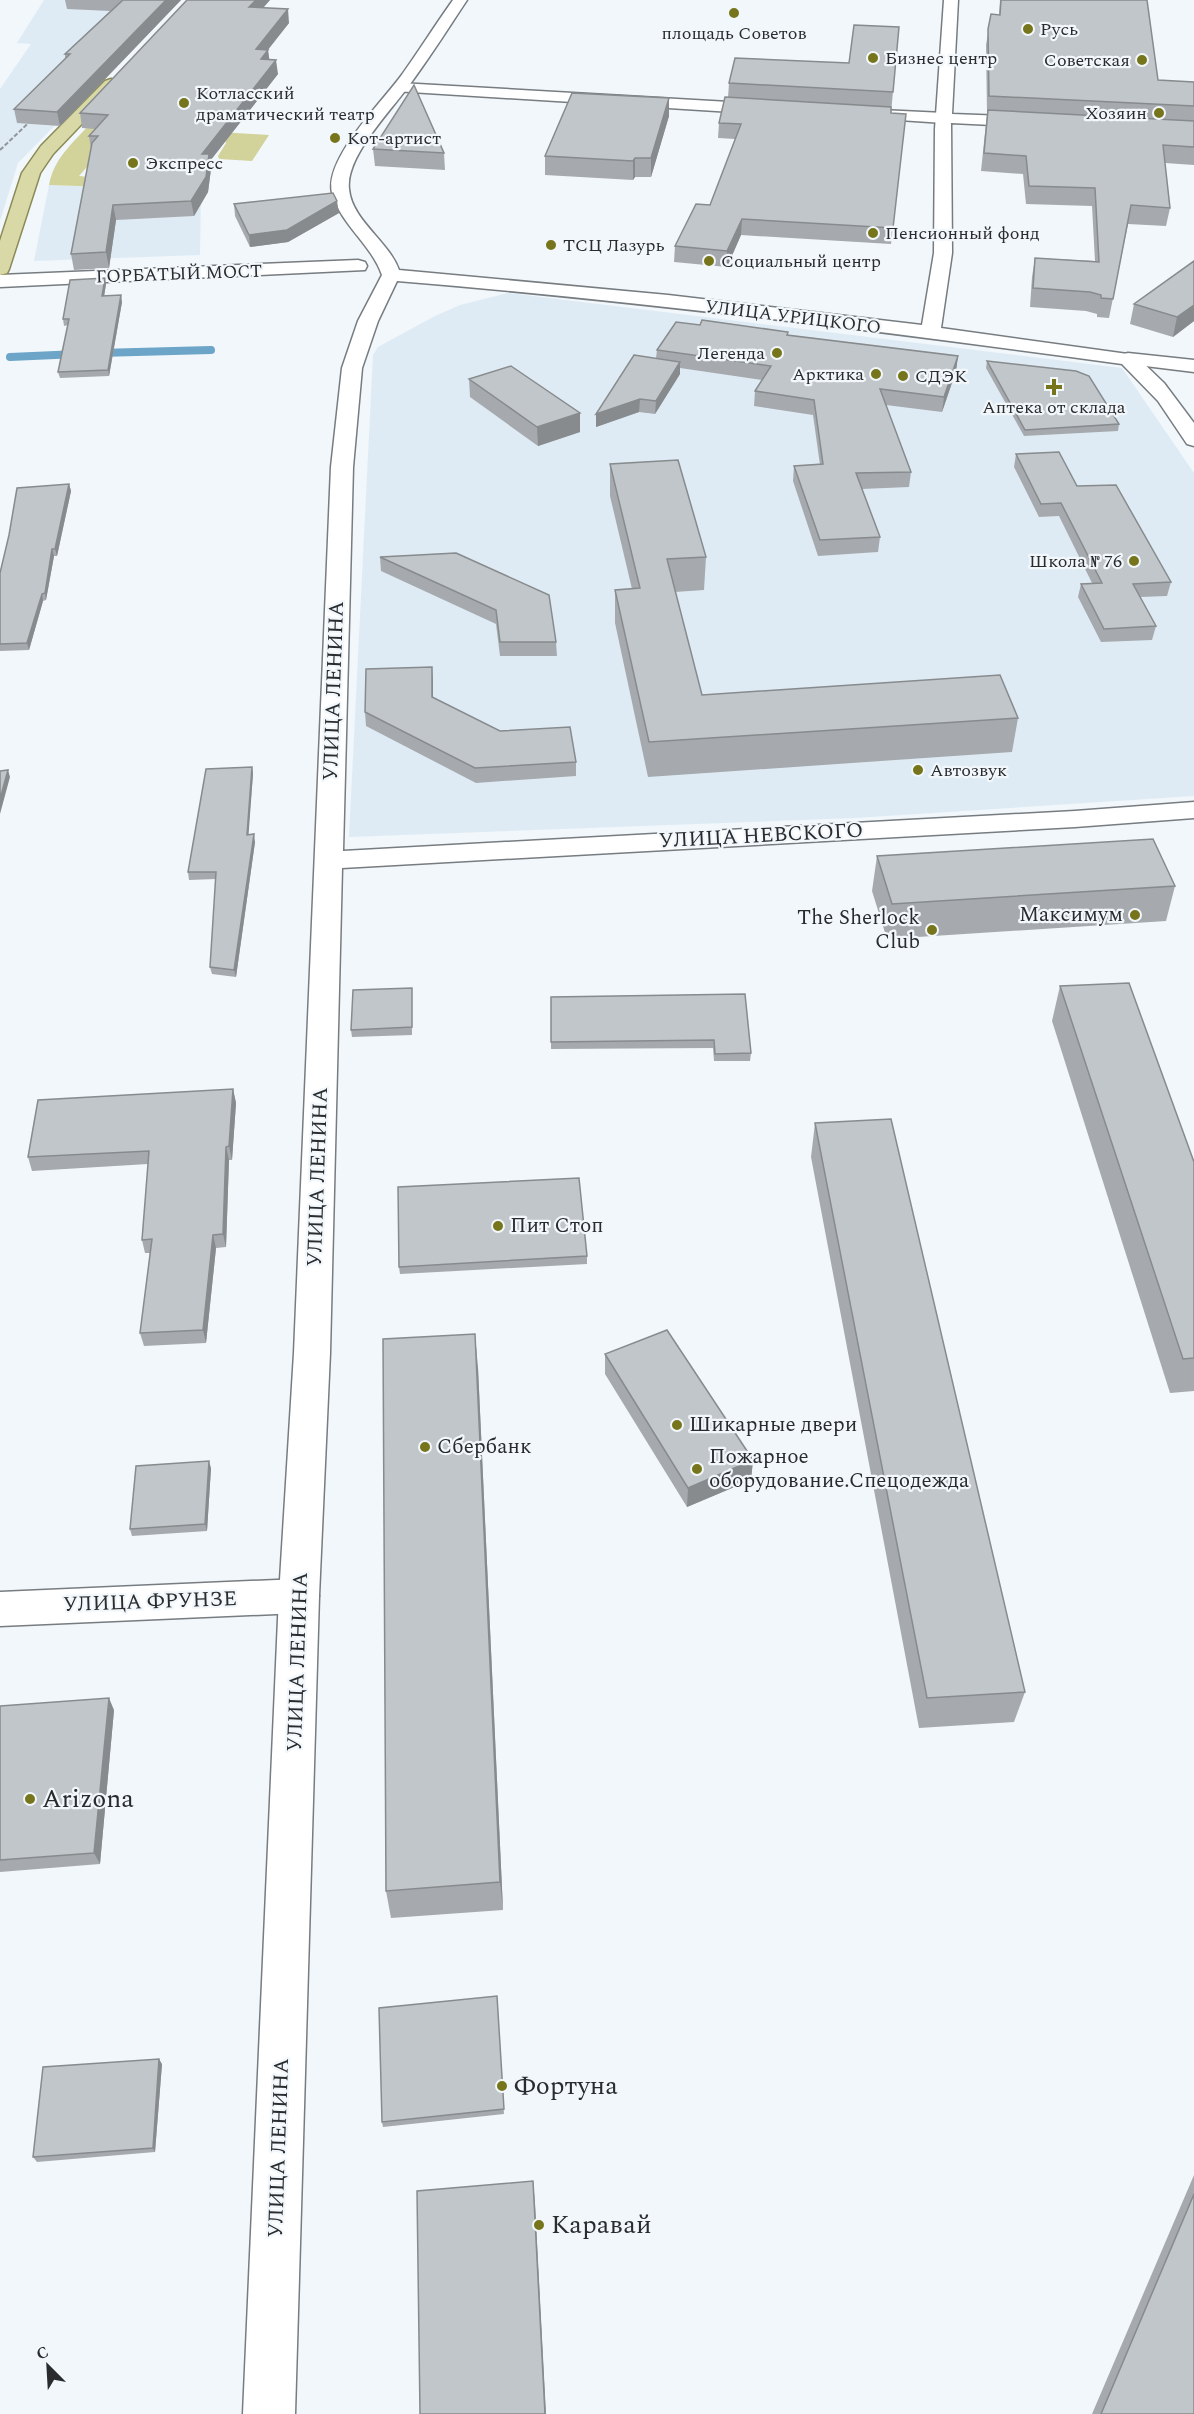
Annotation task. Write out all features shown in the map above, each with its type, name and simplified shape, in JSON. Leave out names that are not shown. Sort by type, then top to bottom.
[{"type":"main road","points":[[0,268],[21,200],[35,167],[47,150],[120,74]]},
{"type":"street","points":[[375,271],[383,254],[345,204],[339,185],[348,161],[363,134],[400,88],[460,0]]},
{"type":"street","points":[[930,333],[943,253],[944,118],[951,0]]},
{"type":"street","points":[[400,88],[778,110]]},
{"type":"street","points":[[849,114],[1049,123]]},
{"type":"street","name":"ГОРБАТЫЙ МОСТ","points":[[0,281],[375,271]]},
{"type":"street","name":"УЛИЦА УРИЦКОГО","points":[[375,271],[645,298],[1194,366]]},
{"type":"street","name":"УЛИЦА ЛЕНИНА","points":[[269,2414],[299,1596],[312,1353],[342,467],[352,368],[368,321],[375,271]]},
{"type":"street","points":[[1128,359],[1166,395],[1194,440]]},
{"type":"street","name":"УЛИЦА НЕВСКОГО","points":[[328,860],[1075,819],[1194,810]]},
{"type":"street","name":"УЛИЦА ФРУНЗЕ","points":[[0,1608],[299,1596]]},
{"type":"shaded area","points":[[44,0],[178,0],[18,163],[0,221],[0,89],[31,44],[17,43]]},
{"type":"shaded area","points":[[49,185],[201,191],[200,255],[34,261]]},
{"type":"shaded area","points":[[508,293],[1122,368],[1194,473],[1194,796],[855,818],[349,837],[373,355],[378,347],[435,316],[460,305]]},
{"type":"green space","points":[[90,124],[269,135],[252,161],[219,159],[218,156],[225,141],[101,151],[79,176],[139,181],[134,188],[49,185],[59,159]]},
{"type":"building","points":[[123,0],[166,0],[57,112],[14,109],[70,54],[65,54]]},
{"type":"building","points":[[187,0],[256,0],[249,7],[288,9],[256,49],[268,50],[261,59],[276,60],[202,154],[209,154],[206,177],[191,201],[113,205],[106,252],[71,254],[92,143],[98,136],[89,136],[108,115],[80,113]]},
{"type":"building","points":[[1001,0],[1147,0],[1158,80],[1194,82],[1194,106],[989,96],[988,29],[991,14],[1000,15]]},
{"type":"building","points":[[854,25],[899,27],[893,92],[729,83],[735,58],[849,63]]},
{"type":"building","points":[[414,85],[444,153],[373,149]]},
{"type":"building","points":[[572,93],[669,98],[651,158],[635,158],[633,161],[545,156]]},
{"type":"building","points":[[725,97],[891,107],[891,113],[906,114],[893,228],[742,219],[727,251],[675,246],[696,204],[710,205],[741,124],[719,123]]},
{"type":"building","points":[[988,110],[1194,121],[1194,147],[1163,145],[1170,208],[1131,205],[1113,299],[1101,298],[1101,295],[1090,292],[1033,288],[1035,258],[1099,262],[1095,188],[1029,186],[1026,156],[984,153]]},
{"type":"building","points":[[333,193],[337,201],[287,230],[249,235],[234,204]]},
{"type":"building","points":[[1194,261],[1194,305],[1177,317],[1134,304]]},
{"type":"building","points":[[105,278],[102,296],[121,295],[108,370],[58,372],[69,319],[63,319],[70,280]]},
{"type":"building","points":[[702,320],[788,332],[787,335],[958,356],[944,397],[880,389],[911,472],[856,473],[880,537],[820,540],[794,466],[823,464],[814,400],[755,391],[771,366],[657,350],[676,322],[700,325]]},
{"type":"building","points":[[634,355],[680,362],[656,401],[640,399],[596,414]]},
{"type":"building","points":[[987,361],[1076,371],[1089,376],[1119,424],[1025,430]]},
{"type":"building","points":[[511,366],[580,413],[537,427],[469,379]]},
{"type":"building","points":[[1059,452],[1077,486],[1116,485],[1171,582],[1133,584],[1156,626],[1104,629],[1081,584],[1102,583],[1061,503],[1041,504],[1016,454]]},
{"type":"building","points":[[678,460],[706,557],[667,559],[702,695],[1000,675],[1018,718],[649,742],[615,590],[640,588],[610,464]]},
{"type":"building","points":[[69,484],[55,549],[52,549],[45,593],[42,594],[27,643],[0,644],[0,573],[17,488]]},
{"type":"building","points":[[456,553],[549,595],[556,642],[500,642],[496,610],[380,557]]},
{"type":"building","points":[[432,667],[432,697],[500,731],[570,727],[576,762],[475,768],[365,712],[366,669]]},
{"type":"building","points":[[252,767],[247,835],[254,834],[234,970],[210,967],[216,872],[188,872],[206,769]]},
{"type":"building","points":[[8,770],[0,799],[0,771]]},
{"type":"building","points":[[1153,839],[1175,886],[892,904],[877,856]]},
{"type":"building","points":[[1129,983],[1194,1162],[1194,1358],[1183,1359],[1060,986]]},
{"type":"building","points":[[412,988],[412,1027],[351,1030],[353,990]]},
{"type":"building","points":[[745,994],[751,1053],[715,1054],[714,1040],[551,1042],[551,997]]},
{"type":"building","points":[[233,1089],[229,1146],[226,1147],[223,1234],[213,1235],[203,1330],[140,1333],[152,1239],[142,1240],[149,1151],[28,1157],[38,1100]]},
{"type":"building","points":[[891,1119],[1025,1692],[927,1698],[815,1123]]},
{"type":"building","points":[[579,1178],[587,1256],[399,1267],[398,1187]]},
{"type":"building","points":[[667,1330],[753,1460],[688,1488],[605,1354]]},
{"type":"building","points":[[475,1334],[500,1882],[386,1891],[383,1339]]},
{"type":"building","points":[[209,1461],[205,1524],[130,1529],[136,1466]]},
{"type":"building","points":[[109,1698],[94,1853],[0,1860],[0,1706]]},
{"type":"building","points":[[497,1996],[504,2109],[382,2122],[379,2008]]},
{"type":"building","points":[[159,2059],[153,2148],[33,2157],[43,2067]]},
{"type":"building","points":[[533,2181],[545,2414],[420,2414],[417,2191]]},
{"type":"building","points":[[1194,2194],[1194,2414],[1101,2414]]},
{"type":"waterway","points":[[99,353],[211,350]]},
{"type":"waterway","points":[[10,357],[78,354]]},
{"type":"railway","points":[[0,150],[39,113]]},
{"type":"place","name":"площадь Советов","points":[[734,13]]},
{"type":"place","name":"Русь","points":[[1028,29]]},
{"type":"place","name":"Бизнес центр","points":[[873,58]]},
{"type":"place","name":"Советская","points":[[1142,60]]},
{"type":"place","name":"Котласский драматический театр","points":[[184,103]]},
{"type":"place","name":"Хозяин","points":[[1159,113]]},
{"type":"place","name":"Кот-артист","points":[[335,138]]},
{"type":"place","name":"Экспресс","points":[[133,163]]},
{"type":"place","name":"Пенсионный фонд","points":[[873,233]]},
{"type":"place","name":"ТСЦ Лазурь","points":[[551,245]]},
{"type":"place","name":"Социальный центр","points":[[709,261]]},
{"type":"place","name":"Легенда","points":[[777,353]]},
{"type":"place","name":"Арктика","points":[[876,374]]},
{"type":"place","name":"СДЭК","points":[[903,376]]},
{"type":"place","name":"Аптека от склада","points":[[1054,387]]},
{"type":"place","name":"Школа № 76","points":[[1134,561]]},
{"type":"place","name":"Автозвук","points":[[918,770]]},
{"type":"place","name":"Максимум","points":[[1135,915]]},
{"type":"place","name":"The Sherlock Club","points":[[932,930]]},
{"type":"place","name":"Пит Стоп","points":[[498,1226]]},
{"type":"place","name":"Шикарные двери","points":[[677,1425]]},
{"type":"place","name":"Сбербанк","points":[[425,1447]]},
{"type":"place","name":"Пожарное оборудование.Спецодежда","points":[[697,1469]]},
{"type":"place","name":"Arizona","points":[[30,1799]]},
{"type":"place","name":"Фортуна","points":[[502,2086]]},
{"type":"place","name":"Каравай","points":[[539,2225]]}]
